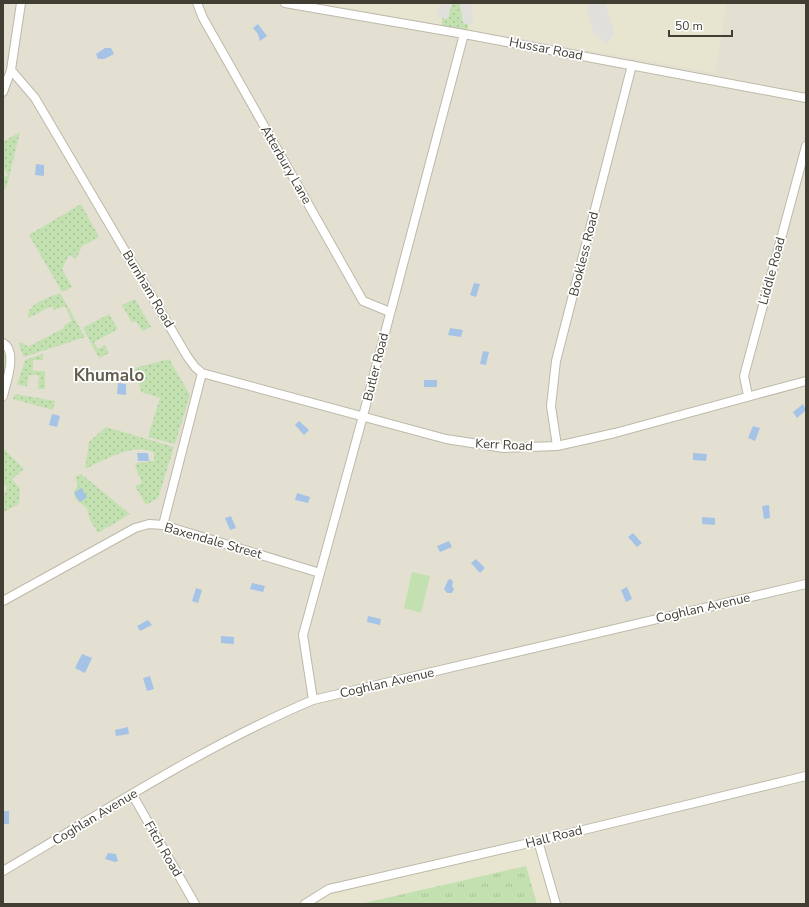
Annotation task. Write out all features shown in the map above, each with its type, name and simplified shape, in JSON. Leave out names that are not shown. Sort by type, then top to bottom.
[{"type":"street","points":[[3,92],[11,70],[20,3]]},
{"type":"street","name":"Atterbury Lane","points":[[197,3],[203,18],[363,301],[390,312]]},
{"type":"street","name":"Hussar Road","points":[[286,3],[464,34],[806,98]]},
{"type":"street","name":"Butler Road","points":[[313,700],[303,634],[363,416],[464,34]]},
{"type":"street","name":"Bookless Road","points":[[557,446],[551,406],[556,361],[632,65]]},
{"type":"street","name":"Burnham Road","points":[[11,70],[35,98],[187,356],[195,367],[202,372]]},
{"type":"street","name":"Liddle Road","points":[[748,396],[744,376],[806,146]]},
{"type":"street","points":[[3,343],[9,350],[10,363],[3,396]]},
{"type":"street","points":[[163,525],[202,372]]},
{"type":"street","name":"Kerr Road","points":[[202,372],[446,439],[504,448],[557,446],[806,381]]},
{"type":"street","name":"Baxendale Street","points":[[3,601],[135,528],[149,524],[163,525],[320,573]]},
{"type":"street","name":"Coghlan Avenue","points":[[3,871],[224,741],[313,700],[806,584]]},
{"type":"street","name":"Hall Road","points":[[305,904],[329,889],[538,841],[806,776]]},
{"type":"street","name":"Fitch Road","points":[[132,794],[195,904]]},
{"type":"street","points":[[538,841],[556,904]]},
{"type":"shaded area","points":[[3,3],[806,3],[806,904],[3,904]]},
{"type":"shaded area","points":[[317,3],[727,3],[715,73]]},
{"type":"shaded area","points":[[440,3],[451,3],[448,19],[437,17]]},
{"type":"shaded area","points":[[460,3],[471,3],[473,25],[463,23]]},
{"type":"shaded area","points":[[588,3],[605,3],[615,34],[607,43],[594,34],[587,10]]},
{"type":"shaded area","points":[[536,845],[552,904],[311,904],[331,892]]},
{"type":"green space","points":[[452,3],[460,3],[463,23],[468,24],[468,33],[442,28],[442,18],[448,19]]},
{"type":"green space","points":[[20,132],[6,189],[3,189],[3,178],[8,175],[3,167],[3,142]]},
{"type":"green space","points":[[81,204],[99,237],[82,246],[76,259],[69,255],[62,269],[72,287],[62,292],[29,235]]},
{"type":"green space","points":[[60,293],[85,337],[24,357],[18,343],[23,343],[28,347],[64,328],[63,326],[72,321],[65,306],[54,310],[52,306],[28,318],[31,308],[45,299]]},
{"type":"green space","points":[[135,299],[151,327],[142,331],[136,321],[132,323],[122,305]]},
{"type":"green space","points":[[109,314],[118,329],[94,342],[98,349],[105,345],[109,353],[99,358],[83,328]]},
{"type":"green space","points":[[3,350],[7,358],[7,362],[3,385]]},
{"type":"green space","points":[[43,354],[43,360],[33,360],[33,371],[45,371],[45,389],[38,389],[39,375],[29,375],[27,386],[17,385],[25,360]]},
{"type":"green space","points":[[169,359],[190,395],[175,444],[148,437],[160,398],[141,392],[135,368]]},
{"type":"green space","points":[[15,394],[55,401],[53,410],[13,399]]},
{"type":"green space","points":[[106,427],[174,447],[158,498],[146,505],[135,486],[142,483],[135,466],[137,463],[154,461],[154,453],[147,450],[138,449],[119,454],[85,469],[89,442]]},
{"type":"green space","points":[[3,448],[24,469],[12,479],[20,489],[19,504],[3,512],[3,499],[7,486],[3,484]]},
{"type":"green space","points":[[81,474],[130,514],[98,533],[90,520],[87,508],[75,499],[74,491],[78,486],[75,477]]},
{"type":"green space","points":[[412,572],[430,576],[421,613],[404,608]]},
{"type":"green space","points":[[526,866],[537,904],[360,904]]},
{"type":"water","points":[[258,24],[267,36],[260,41],[258,34],[253,28]]},
{"type":"water","points":[[105,48],[111,48],[114,54],[104,59],[98,59],[96,54]]},
{"type":"water","points":[[36,164],[44,165],[44,176],[35,175]]},
{"type":"water","points":[[474,283],[480,284],[476,297],[470,295]]},
{"type":"water","points":[[450,328],[463,330],[461,337],[448,335]]},
{"type":"water","points":[[483,351],[489,352],[486,365],[480,364]]},
{"type":"water","points":[[424,380],[437,380],[437,387],[424,387]]},
{"type":"water","points":[[118,383],[126,384],[126,395],[117,394]]},
{"type":"water","points":[[803,404],[806,410],[797,418],[793,412]]},
{"type":"water","points":[[52,414],[60,416],[57,427],[49,425]]},
{"type":"water","points":[[299,421],[309,430],[304,435],[295,425]]},
{"type":"water","points":[[753,426],[760,428],[755,441],[748,438]]},
{"type":"water","points":[[137,453],[148,453],[149,461],[138,461]]},
{"type":"water","points":[[693,453],[707,454],[706,461],[693,460]]},
{"type":"water","points":[[81,488],[87,497],[80,502],[74,493]]},
{"type":"water","points":[[297,493],[310,497],[308,503],[295,500]]},
{"type":"water","points":[[769,505],[770,518],[764,519],[762,506]]},
{"type":"water","points":[[231,516],[236,528],[230,530],[225,518]]},
{"type":"water","points":[[702,517],[715,518],[715,525],[702,524]]},
{"type":"water","points":[[633,533],[642,543],[637,547],[628,537]]},
{"type":"water","points":[[449,541],[452,547],[440,552],[437,546]]},
{"type":"water","points":[[476,559],[485,568],[480,573],[471,563]]},
{"type":"water","points":[[451,579],[454,589],[452,593],[447,593],[444,589],[448,580]]},
{"type":"water","points":[[252,583],[265,586],[263,592],[250,589]]},
{"type":"water","points":[[627,587],[632,599],[626,602],[621,590]]},
{"type":"water","points":[[196,588],[202,590],[198,603],[192,601]]},
{"type":"water","points":[[368,616],[381,619],[380,625],[367,622]]},
{"type":"water","points":[[148,620],[152,625],[140,631],[137,626]]},
{"type":"water","points":[[221,636],[234,637],[234,644],[221,643]]},
{"type":"water","points":[[82,654],[92,658],[85,673],[75,668]]},
{"type":"water","points":[[150,676],[154,689],[147,691],[143,678]]},
{"type":"water","points":[[128,727],[129,734],[116,736],[115,730]]},
{"type":"water","points":[[3,811],[9,811],[9,824],[3,824]]},
{"type":"water","points":[[108,853],[116,854],[118,861],[115,862],[105,859]]},
{"type":"district","name":"Khumalo","points":[[109,375]]}]
